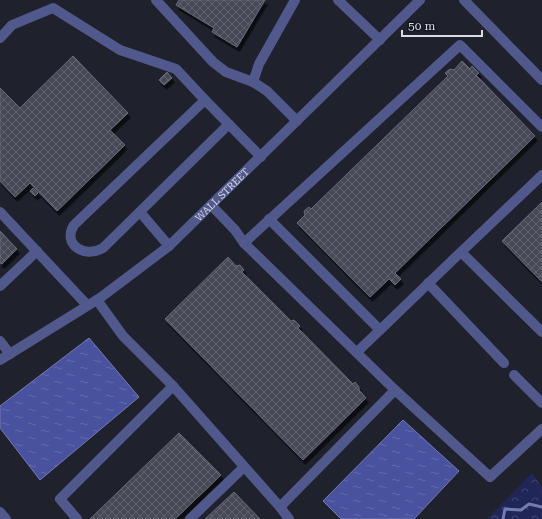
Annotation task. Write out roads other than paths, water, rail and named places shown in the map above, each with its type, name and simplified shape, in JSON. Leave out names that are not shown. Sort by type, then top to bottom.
[{"type":"street","points":[[156,0],[213,62],[226,72],[252,82],[267,90],[297,122]]},
{"type":"street","points":[[252,82],[259,64],[295,0]]},
{"type":"street","points":[[338,0],[380,40]]},
{"type":"street","name":"WALL STREET","points":[[0,360],[97,300],[169,246],[420,0]]},
{"type":"street","points":[[464,0],[542,80]]},
{"type":"street","points":[[0,38],[12,25],[53,8],[120,50],[176,69],[261,156]]},
{"type":"street","points":[[244,243],[460,45],[542,127]]},
{"type":"street","points":[[205,100],[74,225],[70,233],[80,250],[85,252],[96,252],[140,212],[229,124]]},
{"type":"street","points":[[357,352],[542,175]]},
{"type":"street","points":[[211,205],[235,230],[244,243],[395,390],[490,477],[542,429]]},
{"type":"street","points":[[0,212],[87,305]]},
{"type":"street","points":[[140,212],[169,246]]},
{"type":"street","points":[[269,219],[380,330]]},
{"type":"street","points":[[2,281],[37,251]]},
{"type":"street","points":[[461,252],[542,332]]},
{"type":"street","points":[[428,283],[504,363]]},
{"type":"street","points":[[97,300],[123,336],[173,386],[289,519]]},
{"type":"street","points":[[0,341],[10,354]]},
{"type":"street","points":[[514,375],[542,404]]},
{"type":"street","points":[[77,519],[60,499],[173,386]]},
{"type":"street","points":[[280,507],[395,390]]},
{"type":"street","points":[[190,519],[244,467]]},
{"type":"street","points":[[0,512],[6,519]]},
{"type":"water","points":[[89,338],[139,397],[40,480],[0,428],[0,406]]},
{"type":"water","points":[[403,420],[459,471],[414,519],[341,519],[323,501]]},
{"type":"waterway","points":[[503,519],[505,509],[521,510],[529,504],[542,507]]}]
